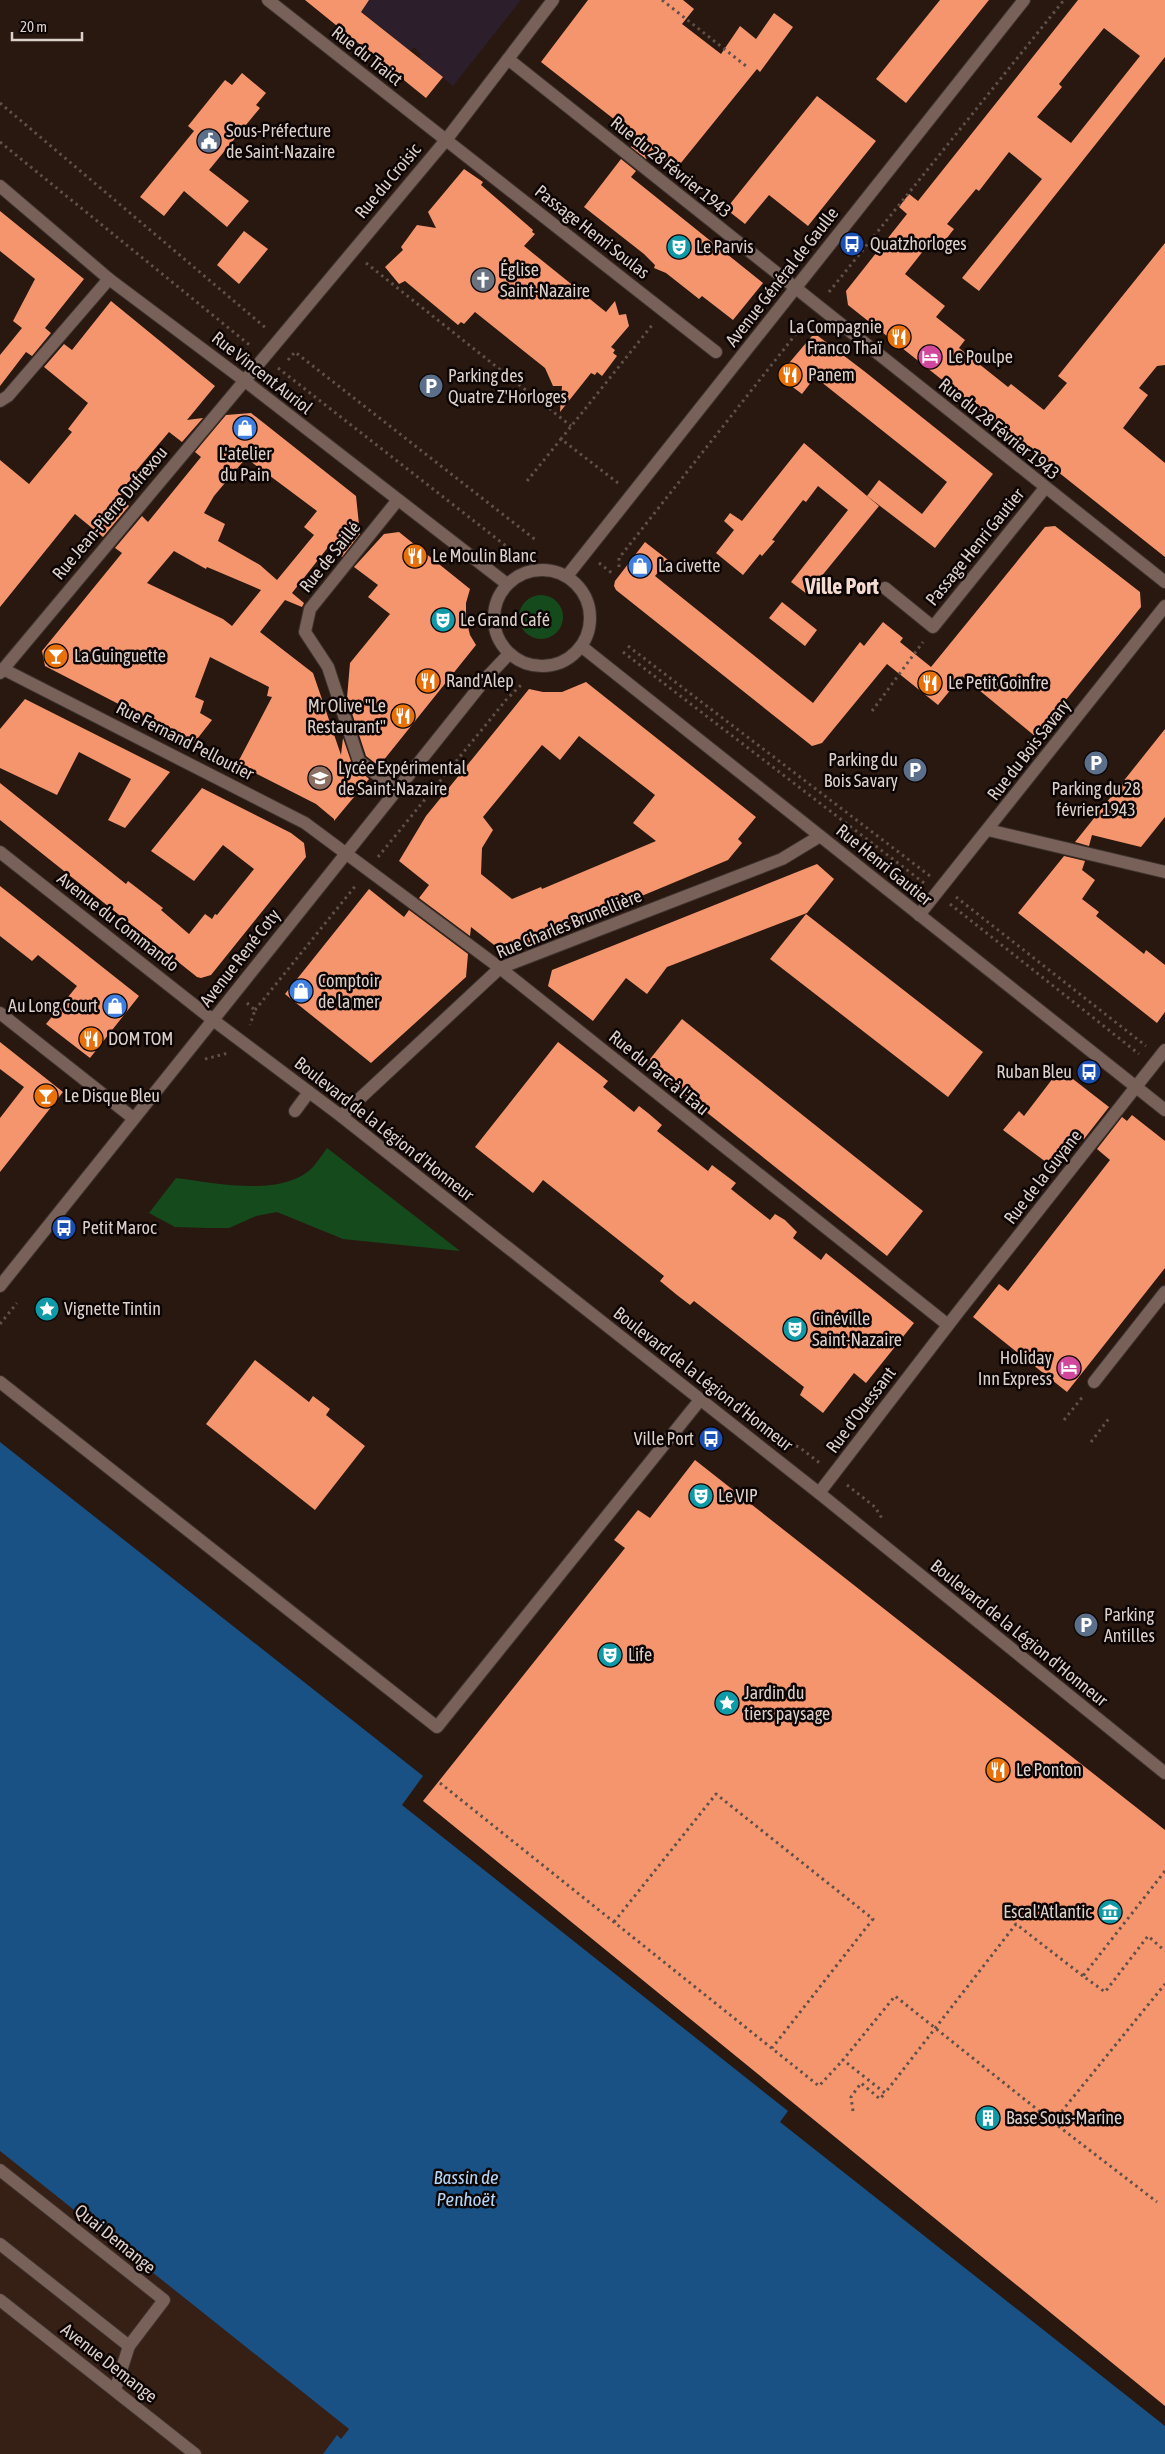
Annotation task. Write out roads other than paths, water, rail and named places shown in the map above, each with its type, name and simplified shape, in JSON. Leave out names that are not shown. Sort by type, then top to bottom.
[{"type":"street","name":"Rue du Traict","points":[[268,0],[446,140]]},
{"type":"street","name":"Rue du Croisic","points":[[244,381],[446,140],[553,0]]},
{"type":"street","name":"Avenue Général de Gaulle","points":[[567,576],[1024,0]]},
{"type":"street","name":"Rue du 28 Février 1943","points":[[508,59],[1165,582]]},
{"type":"street","name":"Passage Henri Soulas","points":[[446,140],[716,352]]},
{"type":"street","name":"Rue Vincent Auriol","points":[[0,186],[109,279],[507,584]]},
{"type":"street","points":[[0,401],[8,396],[109,279]]},
{"type":"street","name":"Rue Jean-Pierre Dufrexou","points":[[2,671],[244,381]]},
{"type":"street","name":"Passage Henri Gautier","points":[[885,588],[933,627],[1045,488]]},
{"type":"street","name":"Rue de Saillé","points":[[397,501],[310,609],[305,632],[328,668],[359,761],[397,790]]},
{"type":"street","points":[[536,570],[552,570],[567,576],[578,584],[585,595],[590,621],[588,634],[581,646],[570,658],[555,665],[539,666],[523,663],[509,654],[499,642],[494,628],[494,612],[498,597],[507,584],[520,574],[536,570]]},
{"type":"street","name":"Rue du Bois Savary","points":[[919,915],[1165,606]]},
{"type":"street","name":"Rue Henri Gautier","points":[[581,646],[1165,1110]]},
{"type":"street","name":"Avenue René Coty","points":[[0,1286],[346,852],[488,676],[509,654]]},
{"type":"street","name":"Rue Fernand Pelloutier","points":[[2,671],[305,823],[346,852]]},
{"type":"street","points":[[988,830],[1165,872]]},
{"type":"street","name":"Rue Charles Brunellière","points":[[341,1116],[500,968],[782,859],[820,836]]},
{"type":"street","name":"Avenue du Commando","points":[[0,852],[213,1020]]},
{"type":"street","name":"Rue du Parc à l'Eau","points":[[346,852],[500,968],[948,1325]]},
{"type":"street","points":[[0,1013],[133,1118]]},
{"type":"street","name":"Boulevard de la Légion d'Honneur","points":[[213,1020],[341,1116],[819,1493],[1165,1773]]},
{"type":"street","name":"Rue de la Guyane","points":[[948,1325],[1159,1058]]},
{"type":"street","points":[[295,1111],[309,1092]]},
{"type":"street","points":[[1094,1382],[1165,1292]]},
{"type":"street","name":"Rue d'Ouessant","points":[[819,1493],[948,1325]]},
{"type":"street","points":[[0,1384],[437,1727],[700,1400]]},
{"type":"street","name":"Quai Demange","points":[[0,2170],[164,2300],[129,2346]]},
{"type":"street","points":[[0,2244],[129,2346],[115,2390]]},
{"type":"street","name":"Avenue Demange","points":[[0,2300],[195,2454]]},
{"type":"water","name":"Bassin de Penhoët","points":[[0,1442],[423,1776],[402,1805],[788,2111],[780,2122],[1165,2426],[1165,2454],[323,2454],[337,2435],[341,2439],[349,2429],[0,2151]]},
{"type":"place","name":"Sous-Préfecture de Saint-Nazaire","points":[[209,141]]},
{"type":"place","name":"Quatzhorloges","points":[[852,244]]},
{"type":"place","name":"Le Parvis","points":[[679,247]]},
{"type":"place","name":"Église Saint-Nazaire","points":[[483,280]]},
{"type":"place","name":"La Compagnie Franco Thaï","points":[[899,337]]},
{"type":"place","name":"Le Poulpe","points":[[930,357]]},
{"type":"place","name":"Panem","points":[[790,375]]},
{"type":"place","name":"Parking des Quatre Z'Horloges","points":[[431,386]]},
{"type":"place","name":"L'atelier du Pain","points":[[245,428]]},
{"type":"place","name":"Le Moulin Blanc","points":[[415,556]]},
{"type":"place","name":"La civette","points":[[640,566]]},
{"type":"place","name":"Le Grand Café","points":[[443,620]]},
{"type":"place","name":"La Guinguette","points":[[56,656]]},
{"type":"place","name":"Rand'Alep","points":[[428,681]]},
{"type":"place","name":"Le Petit Goinfre","points":[[930,683]]},
{"type":"place","name":"Mr Olive \"Le Restaurant\"","points":[[403,716]]},
{"type":"place","name":"Parking du 28 février 1943","points":[[1096,763]]},
{"type":"place","name":"Parking du Bois Savary","points":[[915,770]]},
{"type":"place","name":"Lycée Expérimental de Saint-Nazaire","points":[[320,778]]},
{"type":"place","name":"Comptoir de la mer","points":[[301,991]]},
{"type":"place","name":"Au Long Court","points":[[115,1006]]},
{"type":"place","name":"DOM TOM","points":[[91,1039]]},
{"type":"place","name":"Ruban Bleu","points":[[1089,1072]]},
{"type":"place","name":"Le Disque Bleu","points":[[46,1096]]},
{"type":"place","name":"Petit Maroc","points":[[64,1228]]},
{"type":"place","name":"Vignette Tintin","points":[[47,1309]]},
{"type":"place","name":"Cinéville Saint-Nazaire","points":[[795,1329]]},
{"type":"place","name":"Holiday Inn Express","points":[[1069,1368]]},
{"type":"place","name":"Ville Port","points":[[711,1439]]},
{"type":"place","name":"Le VIP","points":[[701,1496]]},
{"type":"place","name":"Parking Antilles","points":[[1086,1625]]},
{"type":"place","name":"Life","points":[[610,1655]]},
{"type":"place","name":"Jardin du tiers paysage","points":[[727,1703]]},
{"type":"place","name":"Le Ponton","points":[[998,1770]]},
{"type":"place","name":"Escal'Atlantic","points":[[1110,1912]]},
{"type":"place","name":"Base Sous-Marine","points":[[988,2118]]},
{"type":"district","name":"Ville Port","points":[[842,586]]}]
